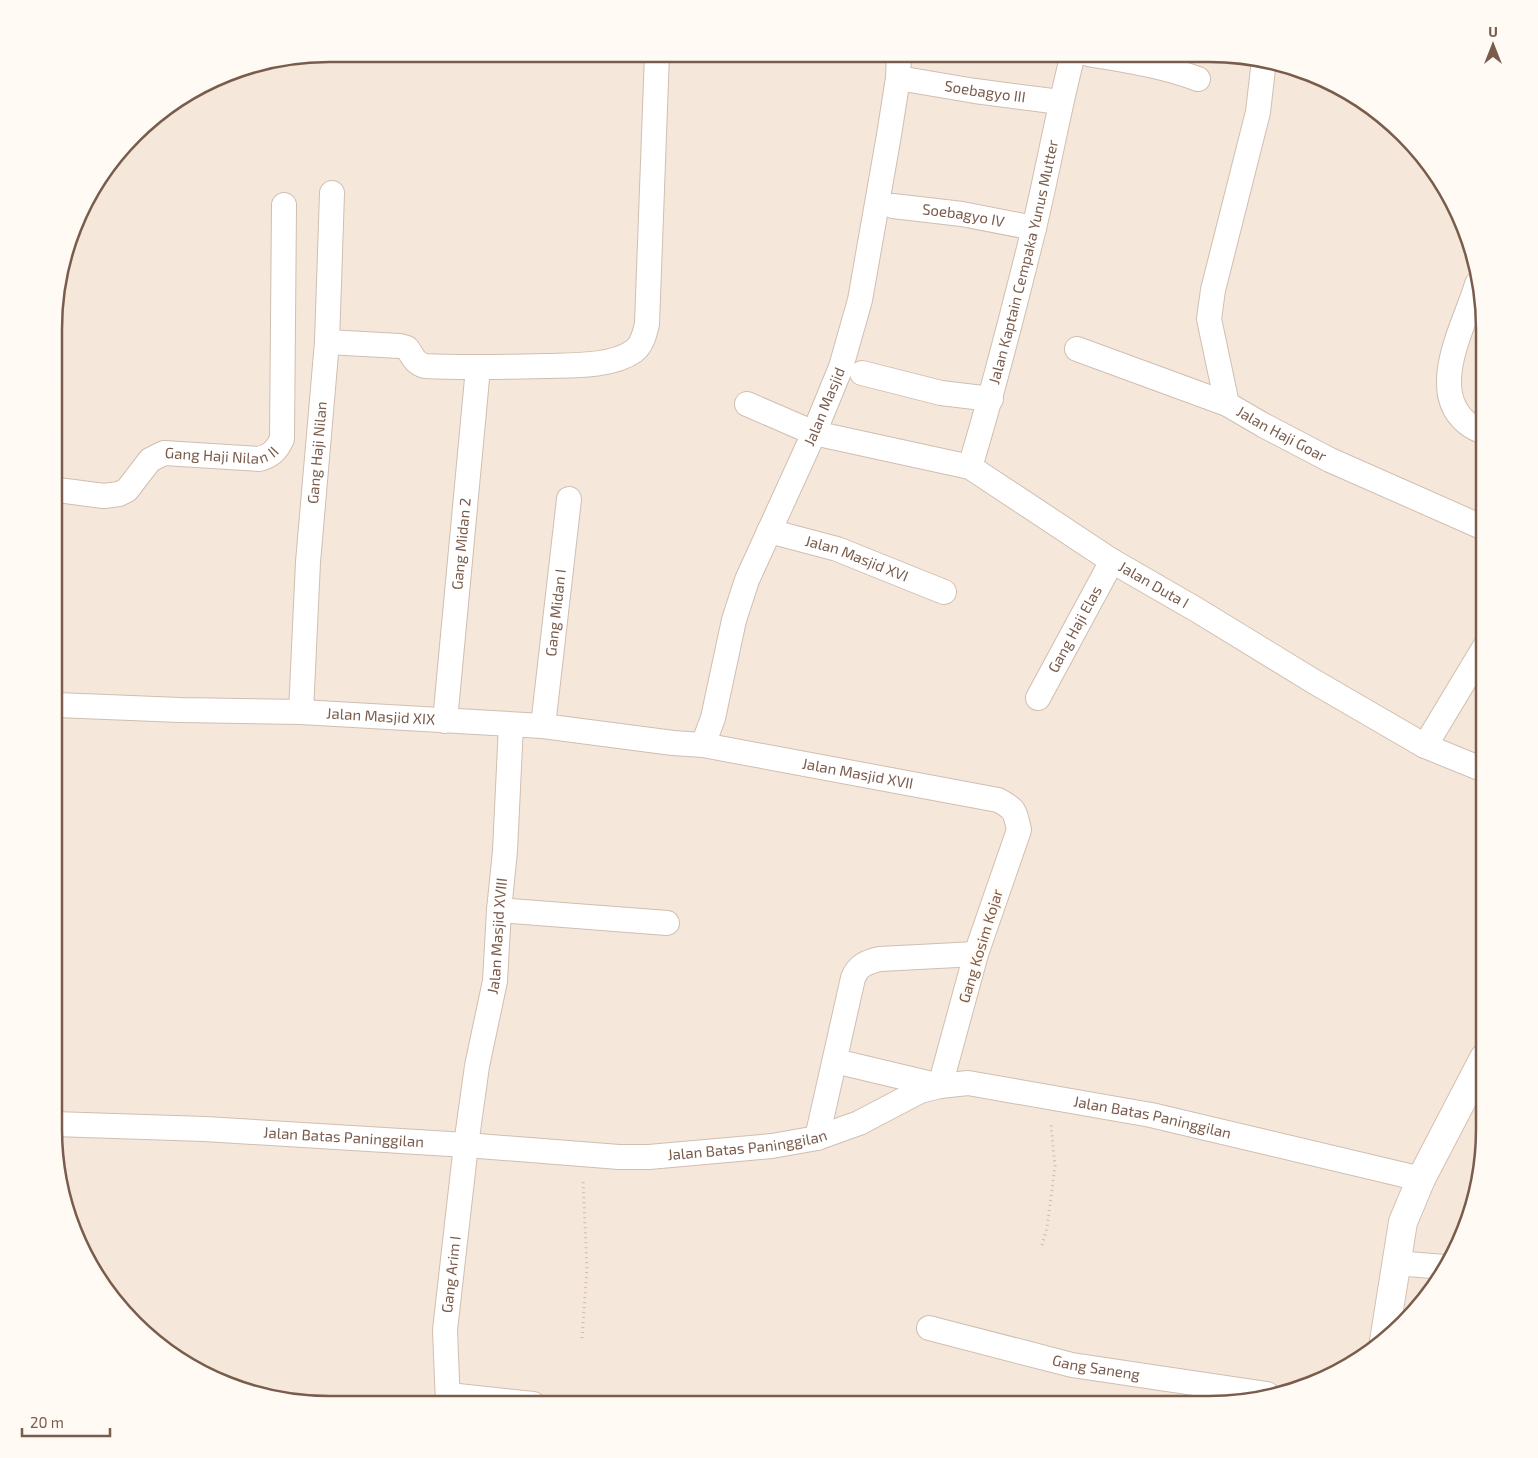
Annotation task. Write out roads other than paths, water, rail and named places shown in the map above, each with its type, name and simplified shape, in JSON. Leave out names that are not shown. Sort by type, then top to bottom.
[{"type":"main road","points":[[1386,1328],[1403,1222],[1420,1179],[1476,1073]]},
{"type":"street","points":[[327,342],[400,346],[407,348],[418,364],[425,366],[478,368],[589,364],[620,359],[636,350],[643,338],[647,324],[657,62]]},
{"type":"street","name":"Jalan Masjid","points":[[703,745],[713,718],[734,620],[747,580],[814,432],[841,367],[860,300],[889,135],[899,62]]},
{"type":"street","name":"Jalan Kaptain Cempaka Yunus Mutter","points":[[970,467],[991,399],[1014,312],[1034,228],[1060,102],[1071,62]]},
{"type":"street","points":[[1132,62],[1198,79]]},
{"type":"street","points":[[1228,404],[1209,319],[1212,290],[1258,112],[1263,68]]},
{"type":"street","name":"Soebagyo III","points":[[910,80],[1060,102]]},
{"type":"street","name":"Gang Haji Nilan","points":[[301,712],[308,562],[327,342],[332,193]]},
{"type":"street","name":"Gang Haji Nilan II","points":[[62,491],[104,496],[119,494],[127,490],[150,460],[164,453],[259,459],[267,457],[278,448],[282,439],[284,205]]},
{"type":"street","name":"Soebagyo IV","points":[[893,206],[962,214],[1034,228]]},
{"type":"street","points":[[1474,303],[1450,361],[1448,378],[1453,405],[1467,424],[1476,428]]},
{"type":"street","name":"Jalan Haji Goar","points":[[1077,349],[1228,404],[1263,425],[1330,460],[1476,524]]},
{"type":"street","name":"Gang Midan 2","points":[[445,720],[478,368]]},
{"type":"street","points":[[862,373],[941,393],[991,399]]},
{"type":"street","name":"Jalan Duta I","points":[[747,404],[814,432],[970,467],[1112,561],[1197,610],[1313,682],[1425,746],[1476,767]]},
{"type":"street","name":"Gang Midan I","points":[[543,726],[568,499]]},
{"type":"street","name":"Jalan Masjid XVI","points":[[769,531],[837,549],[944,592]]},
{"type":"street","name":"Gang Haji Elas","points":[[1038,698],[1112,561]]},
{"type":"street","points":[[1425,746],[1476,661]]},
{"type":"street","name":"Jalan Masjid XIX","points":[[62,706],[301,712],[445,720],[543,726],[673,743],[703,745]]},
{"type":"street","name":"Jalan Masjid XVIII","points":[[466,1144],[477,1066],[495,981],[498,910],[505,851],[511,725]]},
{"type":"street","name":"Jalan Masjid XVII","points":[[703,745],[998,800],[1011,807]]},
{"type":"street","name":"Gang Kosim Kojar","points":[[940,1086],[976,954],[1019,830],[1016,813],[1011,807]]},
{"type":"street","points":[[498,910],[668,923]]},
{"type":"street","points":[[817,1138],[853,978],[859,968],[866,962],[880,959],[976,954]]},
{"type":"street","points":[[834,1061],[940,1086]]},
{"type":"street","name":"Jalan Batas Paninggilan","points":[[62,1124],[205,1129],[466,1144],[619,1157],[649,1157],[772,1146],[817,1138],[859,1123],[920,1092],[940,1086],[968,1083],[1151,1115],[1420,1179]]},
{"type":"street","name":"Gang Arim I","points":[[448,1396],[446,1330],[466,1144]]},
{"type":"street","points":[[1396,1263],[1437,1267]]},
{"type":"street","name":"Gang Saneng","points":[[929,1328],[1072,1365],[1251,1392]]}]
